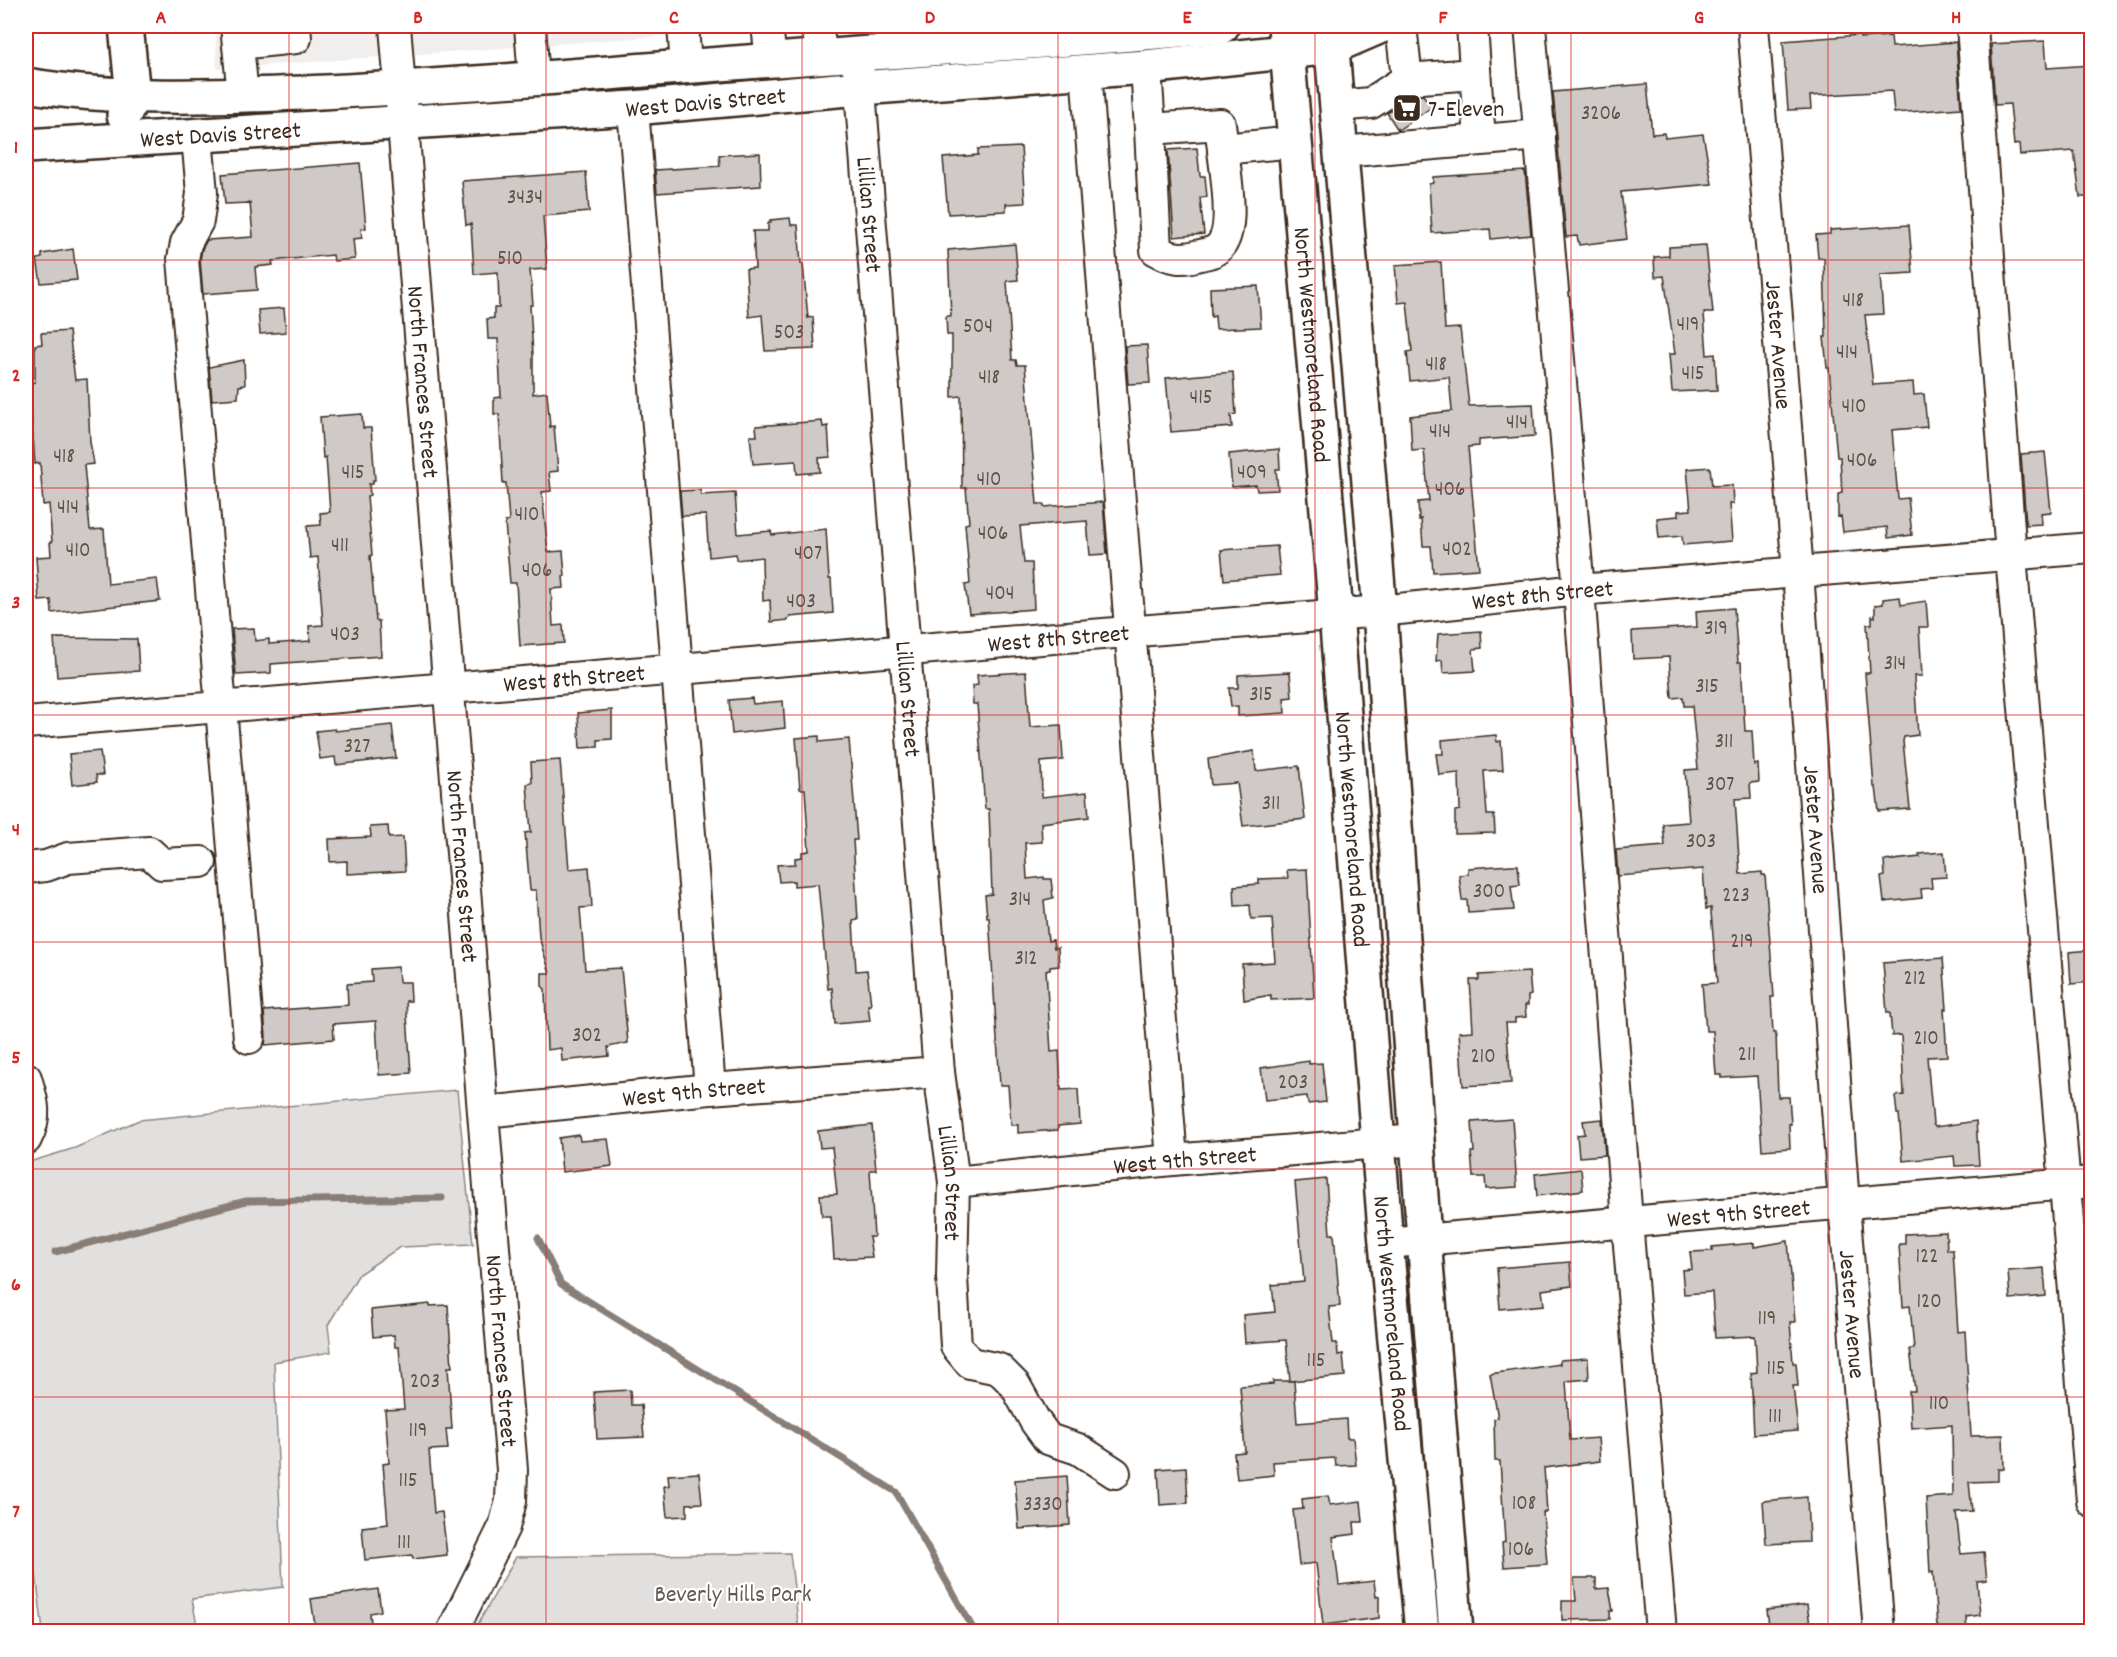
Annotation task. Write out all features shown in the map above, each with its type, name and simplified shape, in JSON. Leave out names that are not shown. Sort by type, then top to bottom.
[{"type":"main road","points":[[95,142],[122,122],[133,96],[126,26]]},
{"type":"main road","name":"West Davis Street","points":[[26,85],[61,91],[133,96],[243,95],[402,88],[771,60],[819,40],[857,53],[931,37],[1207,26]]},
{"type":"main road","name":"West Davis Street","points":[[26,146],[633,108],[860,88],[1146,67],[1286,39],[1331,36],[1381,26]]},
{"type":"main road","name":"North Westmoreland Road","points":[[1331,36],[1380,611],[1424,1239],[1456,1632]]},
{"type":"main road","name":"North Westmoreland Road","points":[[1286,39],[1336,614],[1386,1243],[1422,1632]]},
{"type":"street","points":[[243,95],[237,35],[296,38],[295,26]]},
{"type":"street","name":"North Frances Street","points":[[395,26],[402,88],[512,1470],[511,1501],[504,1527],[452,1632]]},
{"type":"street","points":[[530,26],[534,79]]},
{"type":"street","points":[[682,26],[686,66]]},
{"type":"street","points":[[767,26],[771,60]]},
{"type":"street","points":[[1401,26],[1407,79]]},
{"type":"street","points":[[1472,26],[1480,140]]},
{"type":"street","points":[[1530,26],[1579,590],[1661,1632]]},
{"type":"street","name":"Jester Avenue","points":[[1753,26],[1798,572],[1844,1204],[1879,1632]]},
{"type":"street","points":[[1972,26],[2011,556],[2078,1183],[2091,1501]]},
{"type":"street","name":"Lillian Street","points":[[857,53],[939,1071],[954,1182],[952,1277],[956,1346],[970,1363],[999,1369],[1015,1385],[1035,1421],[1048,1438],[1078,1449],[1115,1473]]},
{"type":"street","points":[[1146,67],[1149,129],[1156,250],[1168,257],[1190,258],[1215,250],[1227,235],[1229,212],[1220,124],[1149,129]]},
{"type":"street","points":[[1086,71],[1172,1160]]},
{"type":"street","points":[[1337,106],[1371,103],[1407,79],[1475,74]]},
{"type":"street","points":[[1371,103],[1375,149]]},
{"type":"street","points":[[633,108],[710,1089]]},
{"type":"street","points":[[1341,152],[1540,135]]},
{"type":"street","points":[[197,137],[202,193],[198,221],[186,243],[183,259],[249,1038]]},
{"type":"street","points":[[1223,149],[1294,142]]},
{"type":"street","name":"West 8th Street","points":[[26,723],[1380,611],[1579,590],[2091,548]]},
{"type":"street","points":[[26,868],[46,866],[68,858],[149,852],[162,864],[201,862]]},
{"type":"street","name":"West 9th Street","points":[[484,1112],[710,1089],[939,1071]]},
{"type":"street","points":[[26,1078],[33,1101],[33,1123],[26,1139]]},
{"type":"street","name":"West 9th Street","points":[[954,1182],[1172,1160],[1418,1140]]},
{"type":"street","name":"West 9th Street","points":[[1386,1243],[2078,1183]]},
{"type":"shaded area","points":[[215,26],[801,26],[217,69]]},
{"type":"green space","points":[[457,1090],[473,1244],[400,1247],[359,1274],[328,1325],[331,1352],[274,1362],[283,1587],[192,1599],[198,1631],[43,1631],[26,1493],[26,1163],[75,1148],[139,1120]]},
{"type":"green space","name":"Beverly Hills Park","points":[[790,1553],[799,1631],[474,1631],[516,1557]]},
{"type":"building","points":[[1860,35],[1860,38],[1891,36],[1892,47],[1956,42],[1961,108],[1894,113],[1892,91],[1810,96],[1811,109],[1788,110],[1783,41]]},
{"type":"building","points":[[2045,41],[2047,68],[2091,65],[2091,197],[2080,197],[2074,151],[2020,155],[2019,144],[2014,145],[2010,104],[1995,105],[1991,44]]},
{"type":"building","points":[[1647,84],[1652,134],[1664,133],[1665,138],[1703,134],[1712,184],[1621,192],[1627,239],[1579,245],[1577,236],[1566,237],[1553,92]]},
{"type":"building","name":"7-Eleven","points":[[1423,95],[1432,107],[1398,130],[1387,113],[1413,96]]},
{"type":"building","points":[[1021,147],[1025,203],[1006,204],[1006,211],[948,214],[943,158],[978,155],[978,149]]},
{"type":"building","points":[[1197,148],[1200,176],[1205,176],[1207,197],[1200,198],[1204,234],[1174,237],[1168,150]]},
{"type":"building","points":[[760,153],[761,186],[657,193],[655,170],[720,166],[719,155]]},
{"type":"building","points":[[360,163],[366,228],[361,229],[362,238],[353,239],[355,259],[334,261],[333,255],[272,261],[273,265],[255,267],[257,290],[203,294],[200,260],[207,240],[253,237],[250,203],[225,204],[222,174]]},
{"type":"building","points":[[1525,171],[1531,235],[1491,239],[1490,229],[1432,233],[1429,184],[1433,183],[1433,177]]},
{"type":"building","points":[[586,172],[589,212],[543,216],[547,269],[530,270],[533,305],[530,305],[533,394],[547,392],[550,427],[554,426],[558,471],[549,472],[551,491],[542,492],[548,552],[563,551],[564,588],[551,589],[553,626],[563,625],[564,643],[520,646],[516,583],[510,583],[505,522],[509,521],[506,483],[503,483],[499,414],[494,414],[494,398],[501,397],[498,339],[488,339],[487,319],[494,318],[494,308],[499,308],[498,272],[474,274],[471,224],[466,225],[462,181]]},
{"type":"building","points":[[790,218],[791,225],[798,225],[808,318],[813,317],[815,349],[765,351],[762,315],[749,317],[746,269],[755,268],[753,231],[768,231],[770,220]]},
{"type":"building","points":[[1909,225],[1913,273],[1880,275],[1883,314],[1865,315],[1873,385],[1913,382],[1914,395],[1924,394],[1927,427],[1892,430],[1898,499],[1908,498],[1912,535],[1888,538],[1887,527],[1843,532],[1841,516],[1838,517],[1838,494],[1842,493],[1840,457],[1837,457],[1824,337],[1826,337],[1824,258],[1818,258],[1816,235],[1830,234],[1830,230]]},
{"type":"building","points":[[1015,244],[1018,280],[1007,281],[1012,360],[1016,360],[1017,365],[1025,365],[1037,504],[1044,504],[1044,507],[1103,502],[1107,554],[1090,555],[1087,521],[1020,526],[1024,563],[1032,563],[1034,609],[969,614],[965,585],[970,584],[965,524],[969,523],[966,488],[962,488],[961,396],[952,397],[952,335],[947,335],[946,316],[951,316],[948,250]]},
{"type":"building","points":[[1706,245],[1713,313],[1704,313],[1707,355],[1715,354],[1717,390],[1672,392],[1669,354],[1675,354],[1664,276],[1655,277],[1654,257],[1669,256],[1669,247]]},
{"type":"building","points":[[73,249],[77,280],[41,283],[37,259],[42,258],[42,254]]},
{"type":"building","points":[[1441,262],[1445,329],[1460,328],[1469,406],[1533,404],[1535,436],[1479,440],[1479,446],[1468,447],[1479,569],[1433,572],[1431,546],[1423,546],[1421,519],[1419,520],[1418,502],[1429,501],[1424,450],[1412,451],[1410,416],[1452,411],[1449,377],[1410,381],[1407,352],[1412,351],[1407,302],[1398,303],[1395,265]]},
{"type":"building","points":[[1258,286],[1261,327],[1216,329],[1215,316],[1211,317],[1210,288]]},
{"type":"building","points":[[284,308],[286,332],[260,334],[258,310]]},
{"type":"building","points":[[69,331],[75,380],[87,379],[90,442],[94,464],[84,465],[90,530],[104,529],[108,584],[157,579],[160,601],[52,613],[51,600],[39,601],[36,557],[51,556],[50,542],[52,542],[49,504],[43,505],[40,463],[35,464],[29,383],[35,382],[35,345],[42,344],[41,333]]},
{"type":"building","points":[[1147,345],[1150,383],[1128,384],[1125,346]]},
{"type":"building","points":[[244,360],[245,385],[239,386],[238,398],[212,400],[209,367]]},
{"type":"building","points":[[1233,372],[1236,414],[1231,415],[1232,427],[1171,432],[1166,378]]},
{"type":"building","points":[[362,414],[363,428],[371,428],[375,480],[373,484],[369,484],[370,495],[367,496],[372,555],[370,556],[376,621],[379,621],[381,656],[271,664],[271,673],[236,675],[232,629],[254,628],[255,641],[269,639],[269,644],[310,641],[309,626],[323,625],[318,557],[310,558],[307,526],[321,525],[320,513],[330,512],[320,417]]},
{"type":"building","points":[[822,421],[823,427],[828,426],[830,457],[819,458],[820,472],[797,474],[796,461],[753,464],[750,436],[757,436],[756,426]]},
{"type":"building","points":[[1279,449],[1280,469],[1276,469],[1278,490],[1257,491],[1256,485],[1232,487],[1229,454]]},
{"type":"building","points":[[2045,452],[2051,512],[2041,513],[2042,524],[2026,525],[2021,454]]},
{"type":"building","points":[[1710,467],[1712,486],[1732,485],[1733,504],[1729,504],[1732,541],[1683,545],[1682,536],[1659,538],[1657,518],[1678,516],[1678,511],[1691,510],[1687,469]]},
{"type":"building","points":[[700,490],[701,495],[735,493],[738,534],[771,531],[772,535],[826,529],[833,613],[789,617],[788,620],[771,622],[770,600],[763,601],[762,557],[736,560],[736,554],[709,557],[706,515],[682,516],[680,491]]},
{"type":"building","points":[[1277,546],[1280,575],[1224,580],[1221,550]]},
{"type":"building","points":[[1900,597],[1901,605],[1926,601],[1928,627],[1919,627],[1922,676],[1914,676],[1918,735],[1904,737],[1903,741],[1910,809],[1879,811],[1876,787],[1874,787],[1865,673],[1870,673],[1867,624],[1872,624],[1872,616],[1875,617],[1875,605],[1883,604],[1883,599]]},
{"type":"building","points":[[1734,608],[1738,662],[1741,662],[1745,731],[1752,731],[1754,765],[1758,764],[1759,782],[1750,783],[1751,798],[1735,799],[1740,874],[1762,872],[1762,875],[1765,875],[1774,997],[1771,997],[1773,1033],[1776,1033],[1778,1097],[1789,1097],[1790,1148],[1762,1150],[1757,1076],[1722,1078],[1722,1075],[1716,1075],[1713,1031],[1706,1031],[1702,984],[1717,983],[1711,908],[1706,909],[1703,869],[1618,876],[1616,850],[1665,846],[1663,824],[1689,822],[1685,770],[1698,769],[1692,706],[1684,706],[1683,697],[1672,698],[1669,657],[1633,659],[1632,631],[1697,627],[1696,611]]},
{"type":"building","points":[[1481,631],[1482,648],[1473,649],[1475,671],[1443,673],[1442,660],[1436,661],[1438,634]]},
{"type":"building","points":[[54,638],[137,639],[139,671],[57,677]]},
{"type":"building","points":[[1026,672],[1030,727],[1061,725],[1063,760],[1041,762],[1042,797],[1087,792],[1089,817],[1041,823],[1042,842],[1025,843],[1027,879],[1044,877],[1044,879],[1051,879],[1053,898],[1044,900],[1048,941],[1053,940],[1054,948],[1058,947],[1059,966],[1046,970],[1051,1052],[1059,1051],[1061,1090],[1078,1089],[1080,1124],[1058,1126],[1058,1130],[1018,1133],[1018,1125],[1011,1125],[1008,1085],[1000,1085],[989,917],[987,917],[985,895],[992,894],[989,809],[985,809],[977,704],[973,704],[972,686],[978,685],[977,675]]},
{"type":"building","points":[[1290,672],[1292,697],[1284,698],[1285,713],[1238,716],[1238,706],[1231,707],[1229,688],[1238,688],[1238,675]]},
{"type":"building","points":[[752,698],[753,704],[783,701],[785,728],[732,734],[729,700]]},
{"type":"building","points":[[612,710],[612,739],[598,740],[598,747],[580,748],[578,713]]},
{"type":"building","points":[[392,725],[396,758],[336,765],[335,757],[320,759],[316,731]]},
{"type":"building","points":[[1496,735],[1497,742],[1501,741],[1503,770],[1484,771],[1487,815],[1494,815],[1495,833],[1455,834],[1455,811],[1460,810],[1459,773],[1439,775],[1436,754],[1443,754],[1442,740]]},
{"type":"building","points":[[819,736],[819,742],[849,739],[857,840],[853,840],[858,920],[853,921],[856,971],[867,970],[871,1005],[868,1005],[870,1021],[835,1024],[832,988],[828,989],[818,884],[794,886],[794,881],[779,882],[777,865],[795,864],[795,858],[802,857],[802,852],[809,851],[805,789],[800,789],[796,738]]},
{"type":"building","points":[[100,751],[103,775],[96,775],[97,782],[72,785],[69,754]]},
{"type":"building","points":[[1254,751],[1256,771],[1299,766],[1305,819],[1243,826],[1237,783],[1211,785],[1208,759]]},
{"type":"building","points":[[560,760],[569,869],[589,867],[592,907],[580,908],[585,970],[621,968],[628,1043],[608,1047],[609,1056],[562,1061],[561,1048],[547,1050],[545,989],[542,986],[542,973],[550,973],[539,937],[536,890],[530,890],[525,833],[531,832],[527,784],[532,783],[531,762]]},
{"type":"building","points":[[388,826],[389,838],[403,837],[405,871],[347,874],[347,861],[330,862],[329,839],[371,837],[370,827]]},
{"type":"building","points":[[1944,852],[1946,877],[1931,878],[1932,888],[1921,889],[1922,898],[1884,902],[1881,877],[1885,876],[1884,861]]},
{"type":"building","points":[[1518,865],[1520,885],[1511,886],[1514,910],[1468,913],[1467,900],[1462,900],[1459,875],[1468,874],[1468,868]]},
{"type":"building","points":[[1307,869],[1314,998],[1271,1000],[1271,995],[1244,1000],[1242,964],[1275,962],[1272,918],[1251,919],[1250,905],[1235,906],[1234,886],[1259,884],[1259,879],[1288,878],[1287,870]]},
{"type":"building","points":[[2091,950],[2091,982],[2071,984],[2069,952]]},
{"type":"building","points":[[1943,958],[1947,1009],[1944,1009],[1947,1056],[1927,1057],[1933,1124],[1935,1127],[1976,1121],[1979,1165],[1955,1166],[1954,1156],[1903,1161],[1895,1096],[1904,1095],[1901,1035],[1892,1036],[1890,1013],[1887,1013],[1883,963]]},
{"type":"building","points":[[398,967],[399,982],[410,982],[411,1001],[406,1001],[411,1073],[379,1075],[376,1021],[333,1024],[334,1039],[265,1045],[264,1011],[348,1005],[347,984],[372,982],[371,969]]},
{"type":"building","points":[[1529,972],[1531,995],[1528,996],[1528,1005],[1525,1005],[1526,1017],[1515,1018],[1515,1023],[1506,1023],[1511,1083],[1463,1086],[1459,1032],[1473,1031],[1470,980],[1479,980],[1479,975]]},
{"type":"building","points":[[1309,1061],[1309,1064],[1322,1063],[1326,1102],[1308,1104],[1307,1096],[1265,1100],[1261,1068]]},
{"type":"building","points":[[1512,1119],[1517,1187],[1486,1189],[1485,1177],[1473,1177],[1472,1122]]},
{"type":"building","points":[[1602,1119],[1605,1155],[1579,1157],[1577,1135],[1585,1134],[1583,1121]]},
{"type":"building","points":[[872,1125],[876,1170],[870,1170],[874,1237],[869,1237],[872,1257],[834,1259],[831,1216],[822,1216],[820,1195],[837,1194],[832,1147],[820,1148],[818,1131]]},
{"type":"building","points":[[579,1135],[580,1141],[608,1139],[612,1166],[562,1172],[559,1138]]},
{"type":"building","points":[[1581,1169],[1583,1190],[1537,1196],[1535,1174]]},
{"type":"building","points":[[1326,1179],[1330,1234],[1334,1234],[1340,1306],[1329,1307],[1333,1343],[1337,1343],[1338,1355],[1343,1354],[1345,1376],[1290,1381],[1286,1340],[1245,1343],[1243,1315],[1275,1312],[1272,1285],[1304,1282],[1295,1182]]},
{"type":"building","points":[[1946,1232],[1947,1250],[1953,1250],[1958,1332],[1965,1331],[1971,1436],[2003,1435],[2004,1469],[1998,1469],[1998,1481],[1969,1482],[1972,1511],[1956,1512],[1961,1554],[1984,1552],[1987,1580],[1977,1581],[1980,1615],[1966,1617],[1967,1632],[1939,1632],[1937,1626],[1933,1572],[1930,1573],[1926,1498],[1953,1496],[1952,1425],[1911,1428],[1909,1391],[1915,1391],[1910,1349],[1914,1349],[1910,1306],[1903,1307],[1899,1244],[1905,1244],[1905,1234]]},
{"type":"building","points":[[1788,1241],[1795,1322],[1790,1322],[1793,1363],[1796,1363],[1798,1386],[1793,1386],[1798,1431],[1754,1434],[1751,1373],[1757,1372],[1755,1336],[1715,1338],[1712,1292],[1684,1294],[1682,1270],[1692,1269],[1690,1252],[1712,1251],[1712,1247],[1754,1243],[1754,1247]]},
{"type":"building","points":[[1570,1262],[1572,1286],[1542,1290],[1544,1305],[1500,1309],[1497,1268]]},
{"type":"building","points":[[2044,1268],[2046,1296],[2010,1299],[2008,1271]]},
{"type":"building","points":[[430,1304],[430,1306],[448,1305],[452,1367],[448,1367],[452,1429],[446,1429],[448,1449],[429,1450],[434,1513],[442,1512],[447,1555],[413,1559],[412,1555],[365,1560],[362,1527],[388,1524],[383,1464],[389,1463],[385,1410],[404,1409],[399,1347],[395,1347],[394,1335],[373,1337],[371,1310]]},
{"type":"building","points":[[1588,1358],[1589,1379],[1566,1381],[1570,1440],[1598,1438],[1600,1461],[1544,1468],[1547,1512],[1543,1512],[1547,1564],[1504,1567],[1502,1543],[1505,1542],[1500,1461],[1495,1461],[1494,1419],[1498,1418],[1490,1374],[1560,1364],[1560,1360]]},
{"type":"building","points":[[1273,1381],[1294,1381],[1297,1423],[1346,1419],[1347,1438],[1353,1438],[1356,1465],[1336,1466],[1335,1458],[1273,1462],[1274,1475],[1237,1479],[1234,1453],[1245,1452],[1240,1386],[1273,1384]]},
{"type":"building","points":[[630,1390],[631,1405],[641,1405],[644,1437],[597,1439],[594,1392]]},
{"type":"building","points":[[1186,1467],[1188,1503],[1160,1505],[1158,1469]]},
{"type":"building","points":[[699,1473],[702,1503],[687,1504],[687,1516],[667,1517],[664,1486],[669,1486],[668,1475]]},
{"type":"building","points":[[1067,1476],[1070,1525],[1019,1529],[1015,1480]]},
{"type":"building","points":[[1328,1496],[1330,1505],[1361,1501],[1363,1522],[1354,1522],[1355,1534],[1333,1537],[1339,1585],[1374,1581],[1376,1597],[1379,1596],[1379,1618],[1323,1625],[1316,1563],[1299,1565],[1293,1510],[1303,1509],[1302,1499]]},
{"type":"building","points":[[1807,1497],[1809,1542],[1766,1544],[1763,1501]]},
{"type":"building","points":[[1574,1578],[1596,1578],[1596,1589],[1609,1588],[1613,1611],[1610,1611],[1610,1619],[1562,1620],[1562,1601],[1576,1601]]},
{"type":"building","points":[[378,1589],[381,1611],[370,1613],[371,1623],[357,1625],[358,1632],[316,1632],[311,1599]]},
{"type":"building","points":[[1807,1605],[1810,1624],[1804,1625],[1805,1632],[1770,1632],[1767,1610]]},
{"type":"waterway","points":[[55,1252],[246,1201],[442,1198]]},
{"type":"waterway","points":[[538,1238],[561,1284],[896,1492],[975,1632]]},
{"type":"place","name":"7-Eleven","points":[[1407,108]]}]
